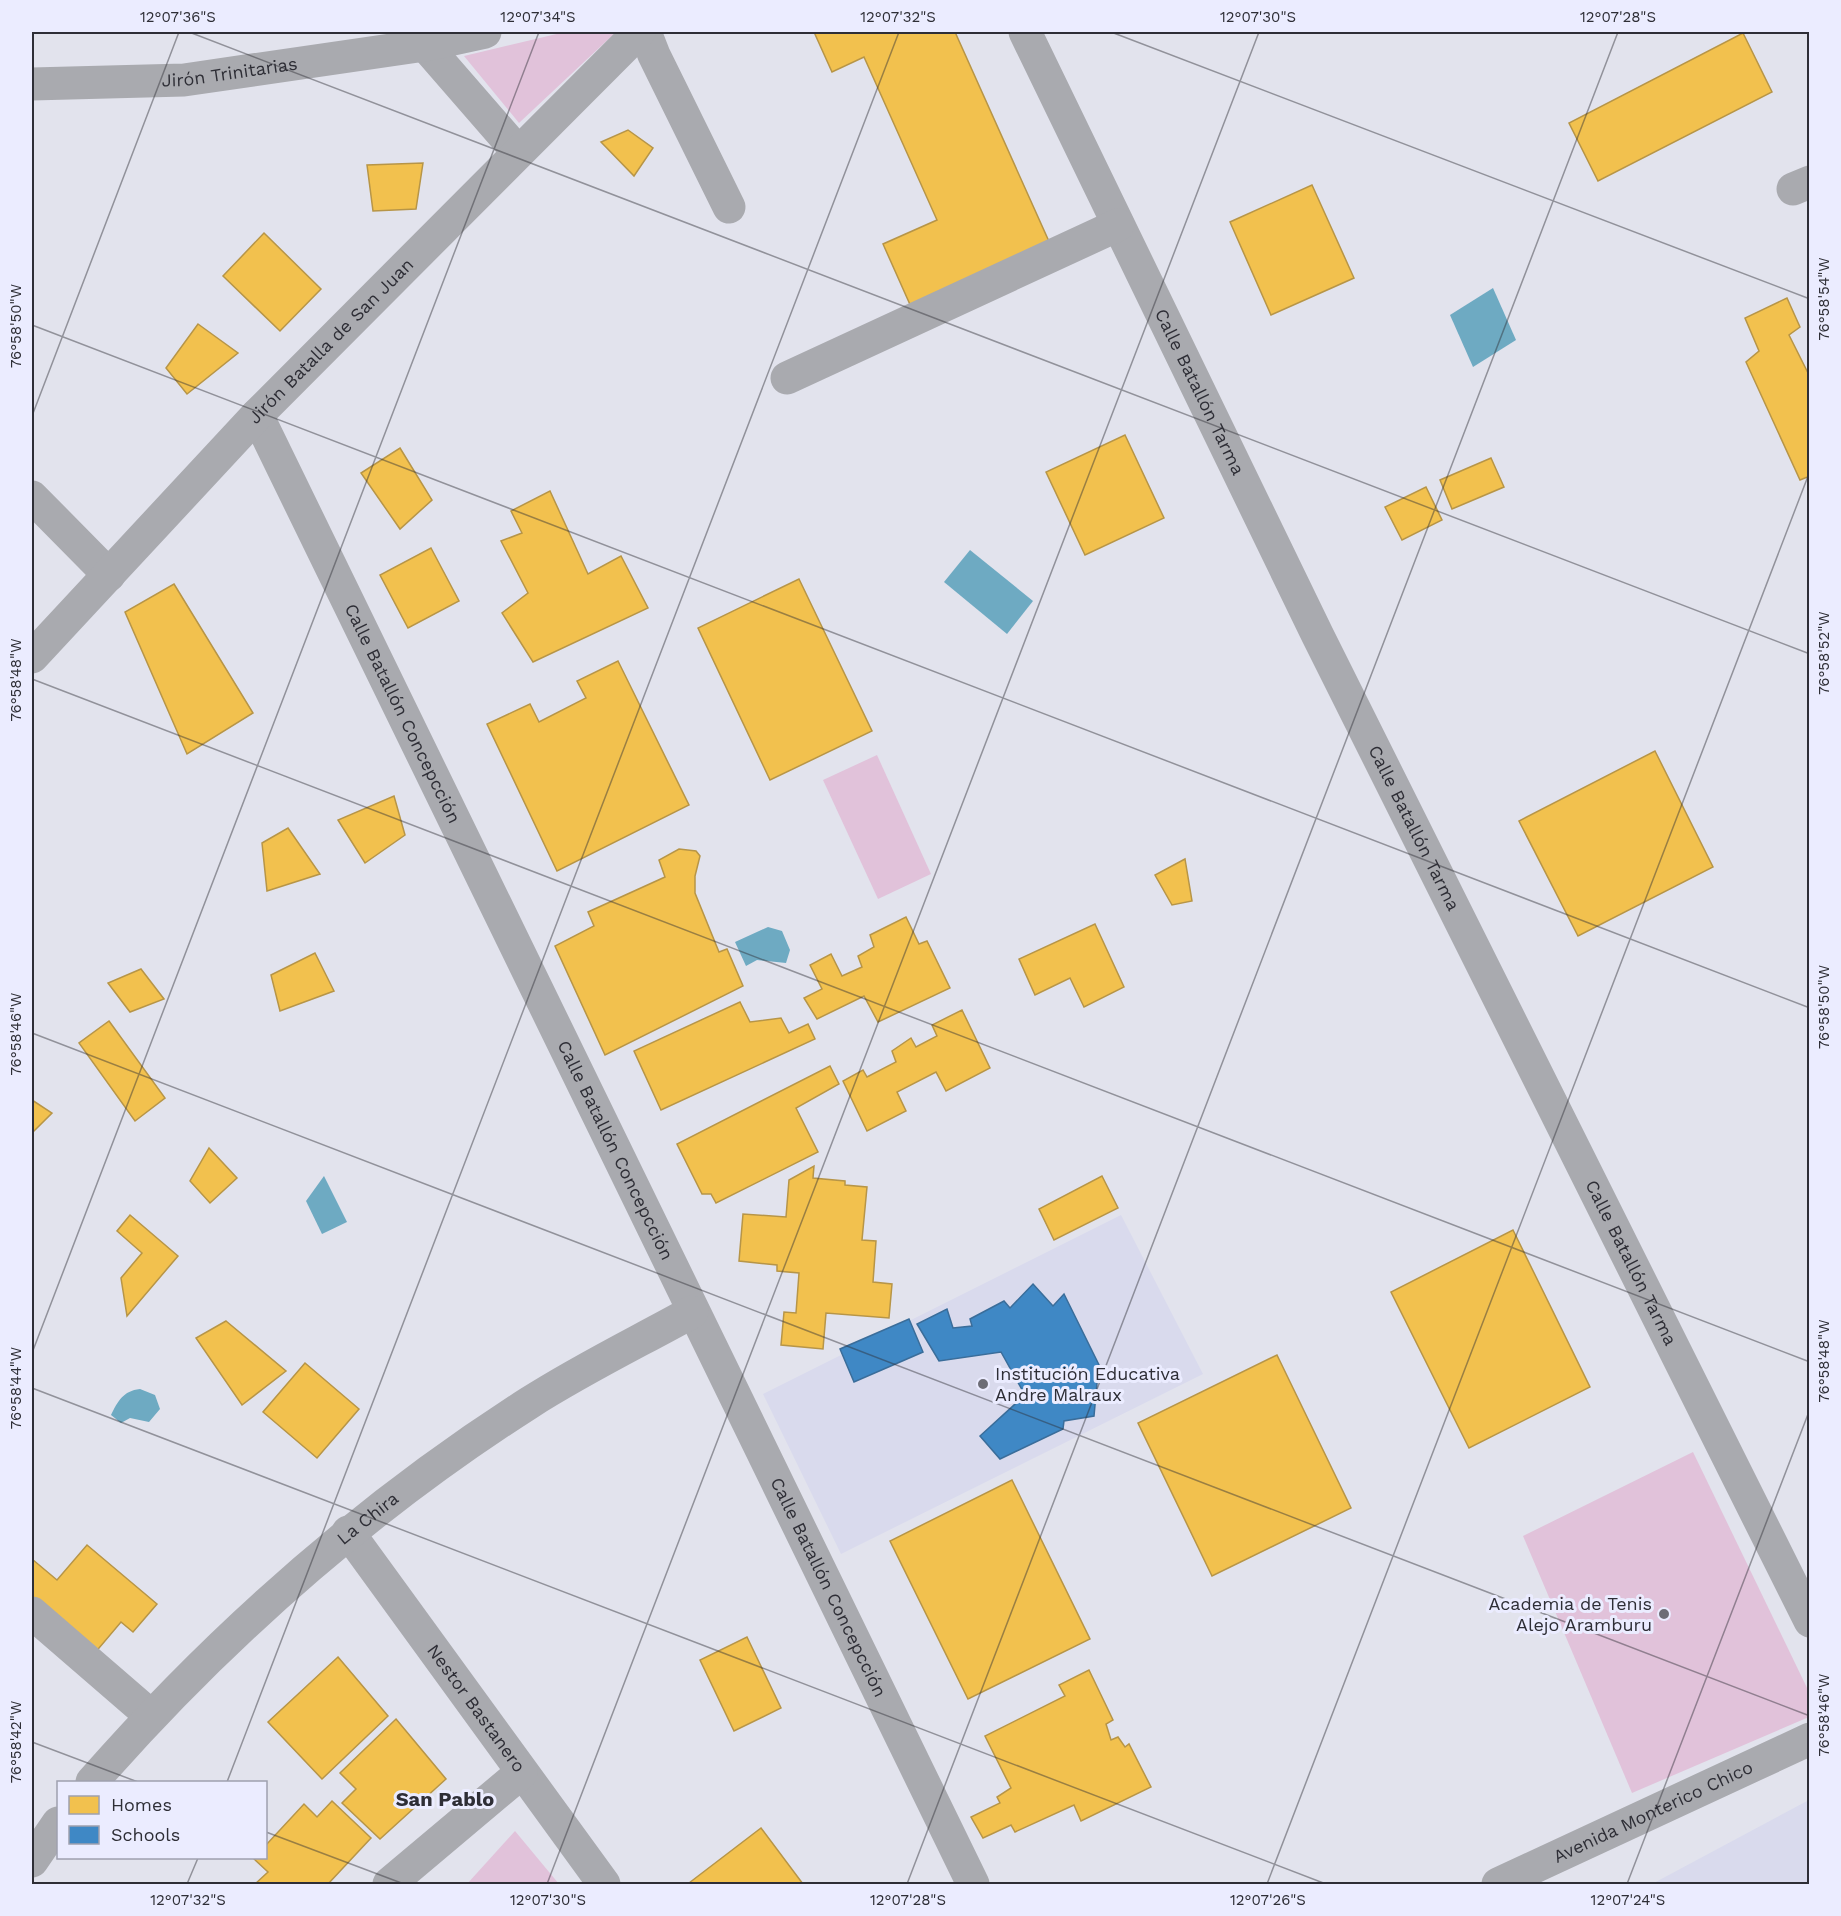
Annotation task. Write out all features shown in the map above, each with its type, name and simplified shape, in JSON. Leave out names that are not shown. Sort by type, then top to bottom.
[{"type":"street","name":"Jirón Trinitarias","points":[[32,84],[184,80],[425,45],[485,32]]},
{"type":"street","name":"Jirón Batalla de San Juan","points":[[32,657],[257,416],[639,32]]},
{"type":"street","points":[[645,32],[654,55],[729,207]]},
{"type":"street","name":"Calle Batallón Tarma","points":[[1025,32],[1333,666],[1809,1621]]},
{"type":"street","points":[[425,45],[518,152]]},
{"type":"street","points":[[787,378],[1118,225]]},
{"type":"street","name":"Calle Batallón Concepcción","points":[[257,416],[692,1312],[974,1884]]},
{"type":"street","points":[[32,497],[110,575]]},
{"type":"street","name":"La Chira","points":[[93,1781],[150,1715],[250,1617],[348,1532],[455,1452],[531,1401],[692,1312]]},
{"type":"street","name":"Nestor Bastanero","points":[[348,1532],[521,1773],[604,1884]]},
{"type":"street","points":[[32,1613],[150,1715]]},
{"type":"street","name":"Avenida Monterico Chico","points":[[1498,1884],[1809,1739]]},
{"type":"street","points":[[389,1884],[521,1773]]},
{"type":"street","points":[[32,1861],[57,1824]]},
{"type":"shaded area","points":[[565,32],[616,32],[519,123],[464,56]]},
{"type":"shaded area","points":[[877,755],[931,874],[878,899],[823,780]]},
{"type":"shaded area","name":"Institución Educativa Andre Malraux","points":[[1121,1215],[1203,1374],[841,1554],[763,1394]]},
{"type":"shaded area","name":"Academia de Tenis Alejo Aramburu","points":[[1693,1452],[1809,1692],[1809,1717],[1632,1793],[1523,1536]]},
{"type":"shaded area","points":[[1809,1800],[1809,1884],[1652,1884]]},
{"type":"shaded area","points":[[515,1831],[559,1884],[467,1884]]},
{"type":"water","points":[[1493,288],[1516,340],[1473,367],[1450,315]]},
{"type":"water","points":[[970,550],[1033,601],[1007,634],[944,582]]},
{"type":"water","points":[[768,927],[782,931],[790,950],[786,963],[757,960],[746,966],[735,942]]},
{"type":"water","points":[[324,1176],[347,1222],[322,1234],[306,1201]]},
{"type":"water","points":[[140,1389],[155,1395],[160,1409],[149,1422],[130,1418],[121,1423],[111,1415],[122,1398],[129,1392]]},
{"type":"building: Homes","points":[[814,32],[955,32],[1051,246],[912,309],[883,244],[937,220],[864,57],[832,72]]},
{"type":"building: Homes","points":[[1743,33],[1772,92],[1598,181],[1569,123]]},
{"type":"building: Homes","points":[[628,130],[653,148],[634,176],[601,142]]},
{"type":"building: Homes","points":[[423,163],[416,209],[373,211],[367,165]]},
{"type":"building: Homes","points":[[1312,185],[1354,278],[1271,315],[1230,222]]},
{"type":"building: Homes","points":[[264,233],[321,289],[280,331],[223,276]]},
{"type":"building: Homes","points":[[1787,298],[1800,327],[1789,335],[1810,377],[1810,476],[1800,480],[1746,362],[1759,351],[1745,318]]},
{"type":"building: Homes","points":[[198,324],[238,353],[187,394],[166,368]]},
{"type":"building: Homes","points":[[1125,435],[1164,518],[1085,555],[1046,472]]},
{"type":"building: Homes","points":[[400,448],[432,500],[400,529],[361,473]]},
{"type":"building: Homes","points":[[1491,458],[1504,487],[1452,509],[1440,480]]},
{"type":"building: Homes","points":[[1426,487],[1442,520],[1402,540],[1385,507]]},
{"type":"building: Homes","points":[[550,491],[588,574],[621,556],[648,608],[533,662],[502,613],[528,593],[501,541],[522,533],[511,511]]},
{"type":"building: Homes","points":[[431,548],[459,601],[408,628],[380,575]]},
{"type":"building: Homes","points":[[799,579],[872,731],[770,780],[698,628]]},
{"type":"building: Homes","points":[[174,584],[253,713],[187,754],[125,612]]},
{"type":"building: Homes","points":[[618,661],[689,805],[557,871],[487,724],[530,704],[539,722],[586,698],[577,681]]},
{"type":"building: Homes","points":[[1655,751],[1713,867],[1578,936],[1519,821]]},
{"type":"building: Homes","points":[[394,796],[405,835],[365,863],[338,820]]},
{"type":"building: Homes","points":[[288,828],[320,874],[267,891],[262,843]]},
{"type":"building: Homes","points":[[679,849],[696,851],[700,856],[695,876],[695,893],[719,952],[727,949],[743,986],[605,1055],[555,946],[594,926],[588,912],[665,877],[659,860]]},
{"type":"building: Homes","points":[[1185,859],[1192,901],[1172,905],[1155,875]]},
{"type":"building: Homes","points":[[906,917],[919,944],[927,941],[950,988],[878,1022],[864,996],[817,1019],[804,998],[822,989],[810,965],[831,954],[842,976],[862,967],[858,956],[874,947],[870,935]]},
{"type":"building: Homes","points":[[1095,924],[1124,987],[1084,1007],[1070,978],[1035,995],[1019,959]]},
{"type":"building: Homes","points":[[315,953],[334,991],[280,1011],[271,975]]},
{"type":"building: Homes","points":[[141,969],[164,999],[130,1012],[108,983]]},
{"type":"building: Homes","points":[[740,1002],[750,1022],[781,1018],[789,1033],[808,1024],[815,1039],[661,1110],[634,1051]]},
{"type":"building: Homes","points":[[962,1010],[990,1068],[946,1091],[936,1072],[897,1092],[906,1111],[867,1131],[843,1081],[863,1070],[867,1077],[896,1062],[892,1051],[911,1038],[916,1047],[937,1036],[932,1025]]},
{"type":"building: Homes","points":[[109,1021],[165,1098],[135,1121],[79,1043]]},
{"type":"building: Homes","points":[[830,1066],[839,1084],[796,1108],[818,1152],[716,1203],[711,1194],[702,1194],[677,1144]]},
{"type":"building: Homes","points":[[32,1100],[52,1113],[32,1133]]},
{"type":"building: Homes","points":[[209,1148],[237,1178],[210,1203],[190,1181]]},
{"type":"building: Homes","points":[[814,1166],[813,1178],[845,1181],[845,1185],[867,1187],[862,1240],[876,1241],[873,1282],[892,1284],[889,1318],[826,1313],[823,1349],[781,1345],[784,1312],[796,1313],[799,1273],[777,1271],[777,1265],[739,1261],[743,1214],[786,1217],[789,1180]]},
{"type":"building: Homes","points":[[1102,1176],[1118,1208],[1054,1240],[1039,1209]]},
{"type":"building: Homes","points":[[130,1215],[178,1256],[127,1316],[121,1278],[142,1253],[117,1231]]},
{"type":"building: Homes","points":[[1513,1230],[1590,1387],[1469,1448],[1391,1292]]},
{"type":"building: Homes","points":[[226,1321],[286,1371],[242,1405],[196,1338]]},
{"type":"building: Homes","points":[[1277,1355],[1351,1508],[1212,1576],[1138,1423]]},
{"type":"building: Homes","points":[[305,1363],[359,1409],[317,1458],[263,1412]]},
{"type":"building: Homes","points":[[1012,1480],[1090,1639],[968,1699],[890,1541]]},
{"type":"building: Homes","points":[[87,1545],[157,1604],[133,1632],[121,1622],[94,1654],[32,1600],[32,1559],[57,1580]]},
{"type":"building: Homes","points":[[747,1637],[781,1708],[734,1731],[700,1660]]},
{"type":"building: Homes","points":[[338,1657],[388,1716],[322,1779],[268,1722]]},
{"type":"building: Homes","points":[[1089,1670],[1113,1720],[1106,1724],[1111,1740],[1118,1737],[1125,1747],[1129,1744],[1151,1787],[1081,1821],[1074,1805],[1015,1832],[1011,1825],[983,1838],[971,1817],[1000,1803],[997,1797],[1011,1788],[985,1736],[1065,1696],[1059,1685]]},
{"type":"building: Homes","points":[[396,1719],[446,1779],[380,1839],[342,1803],[356,1789],[340,1773]]},
{"type":"building: Homes","points":[[332,1801],[371,1838],[328,1884],[255,1884],[268,1872],[254,1859],[267,1859],[267,1844],[304,1804],[317,1817]]},
{"type":"building: Homes","points":[[761,1828],[803,1884],[689,1883]]},
{"type":"building: Schools","points":[[1033,1284],[1053,1306],[1064,1294],[1105,1377],[1097,1383],[1094,1416],[1064,1421],[1063,1429],[1000,1459],[980,1436],[1025,1395],[1001,1352],[939,1361],[917,1324],[947,1309],[953,1328],[972,1326],[970,1319],[1004,1301],[1010,1308]]},
{"type":"building: Schools","points":[[909,1319],[923,1352],[854,1382],[840,1349]]},
{"type":"place","name":"Institución Educativa Andre Malraux","points":[[983,1384]]},
{"type":"place","name":"Academia de Tenis Alejo Aramburu","points":[[1664,1614]]},
{"type":"district","name":"San Pablo","points":[[445,1799]]}]
